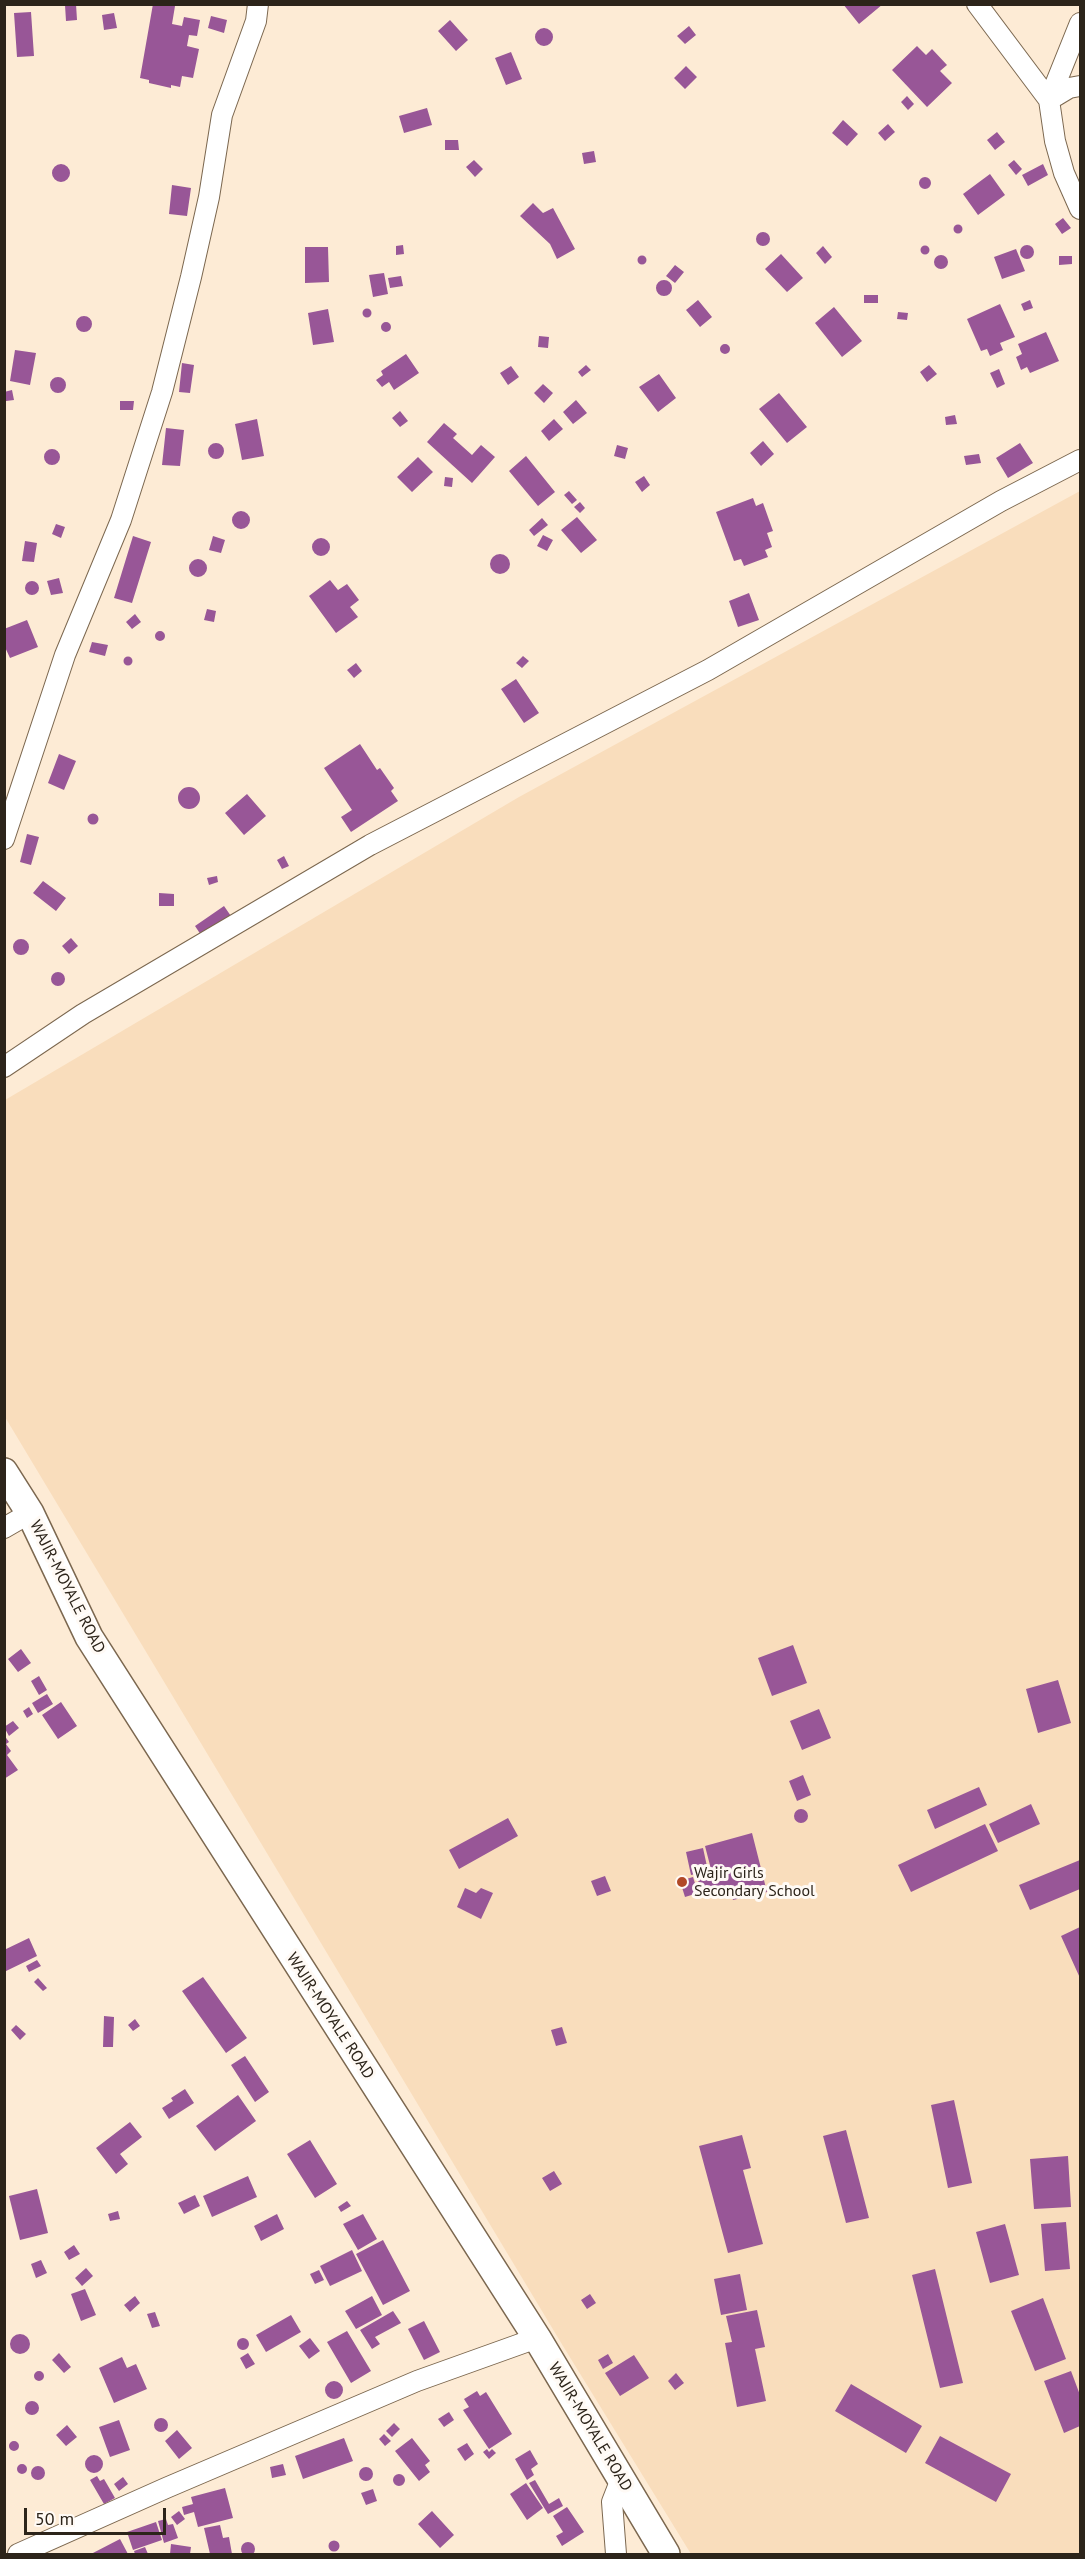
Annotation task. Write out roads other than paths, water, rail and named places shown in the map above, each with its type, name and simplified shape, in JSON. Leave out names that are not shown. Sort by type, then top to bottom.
[{"type":"main road","name":"WAJIR-MOYALE ROAD","points":[[4,1472],[30,1513],[89,1637],[537,2338],[666,2554]]},
{"type":"street","points":[[4,839],[65,655],[121,520],[162,392],[209,197],[222,115],[256,21],[258,4]]},
{"type":"street","points":[[977,4],[1049,100]]},
{"type":"street","points":[[1080,23],[1049,100],[1054,141],[1064,173],[1080,209]]},
{"type":"street","points":[[1049,100],[1069,88],[1080,86]]},
{"type":"street","points":[[4,1067],[83,1014],[370,845],[708,670],[1001,501],[1080,460]]},
{"type":"street","points":[[4,1528],[30,1513]]},
{"type":"street","points":[[18,2554],[417,2381],[537,2338]]},
{"type":"street","points":[[616,2554],[612,2502],[621,2479]]},
{"type":"place","name":"Wajir Girls Secondary School","points":[[682,1882]]}]
